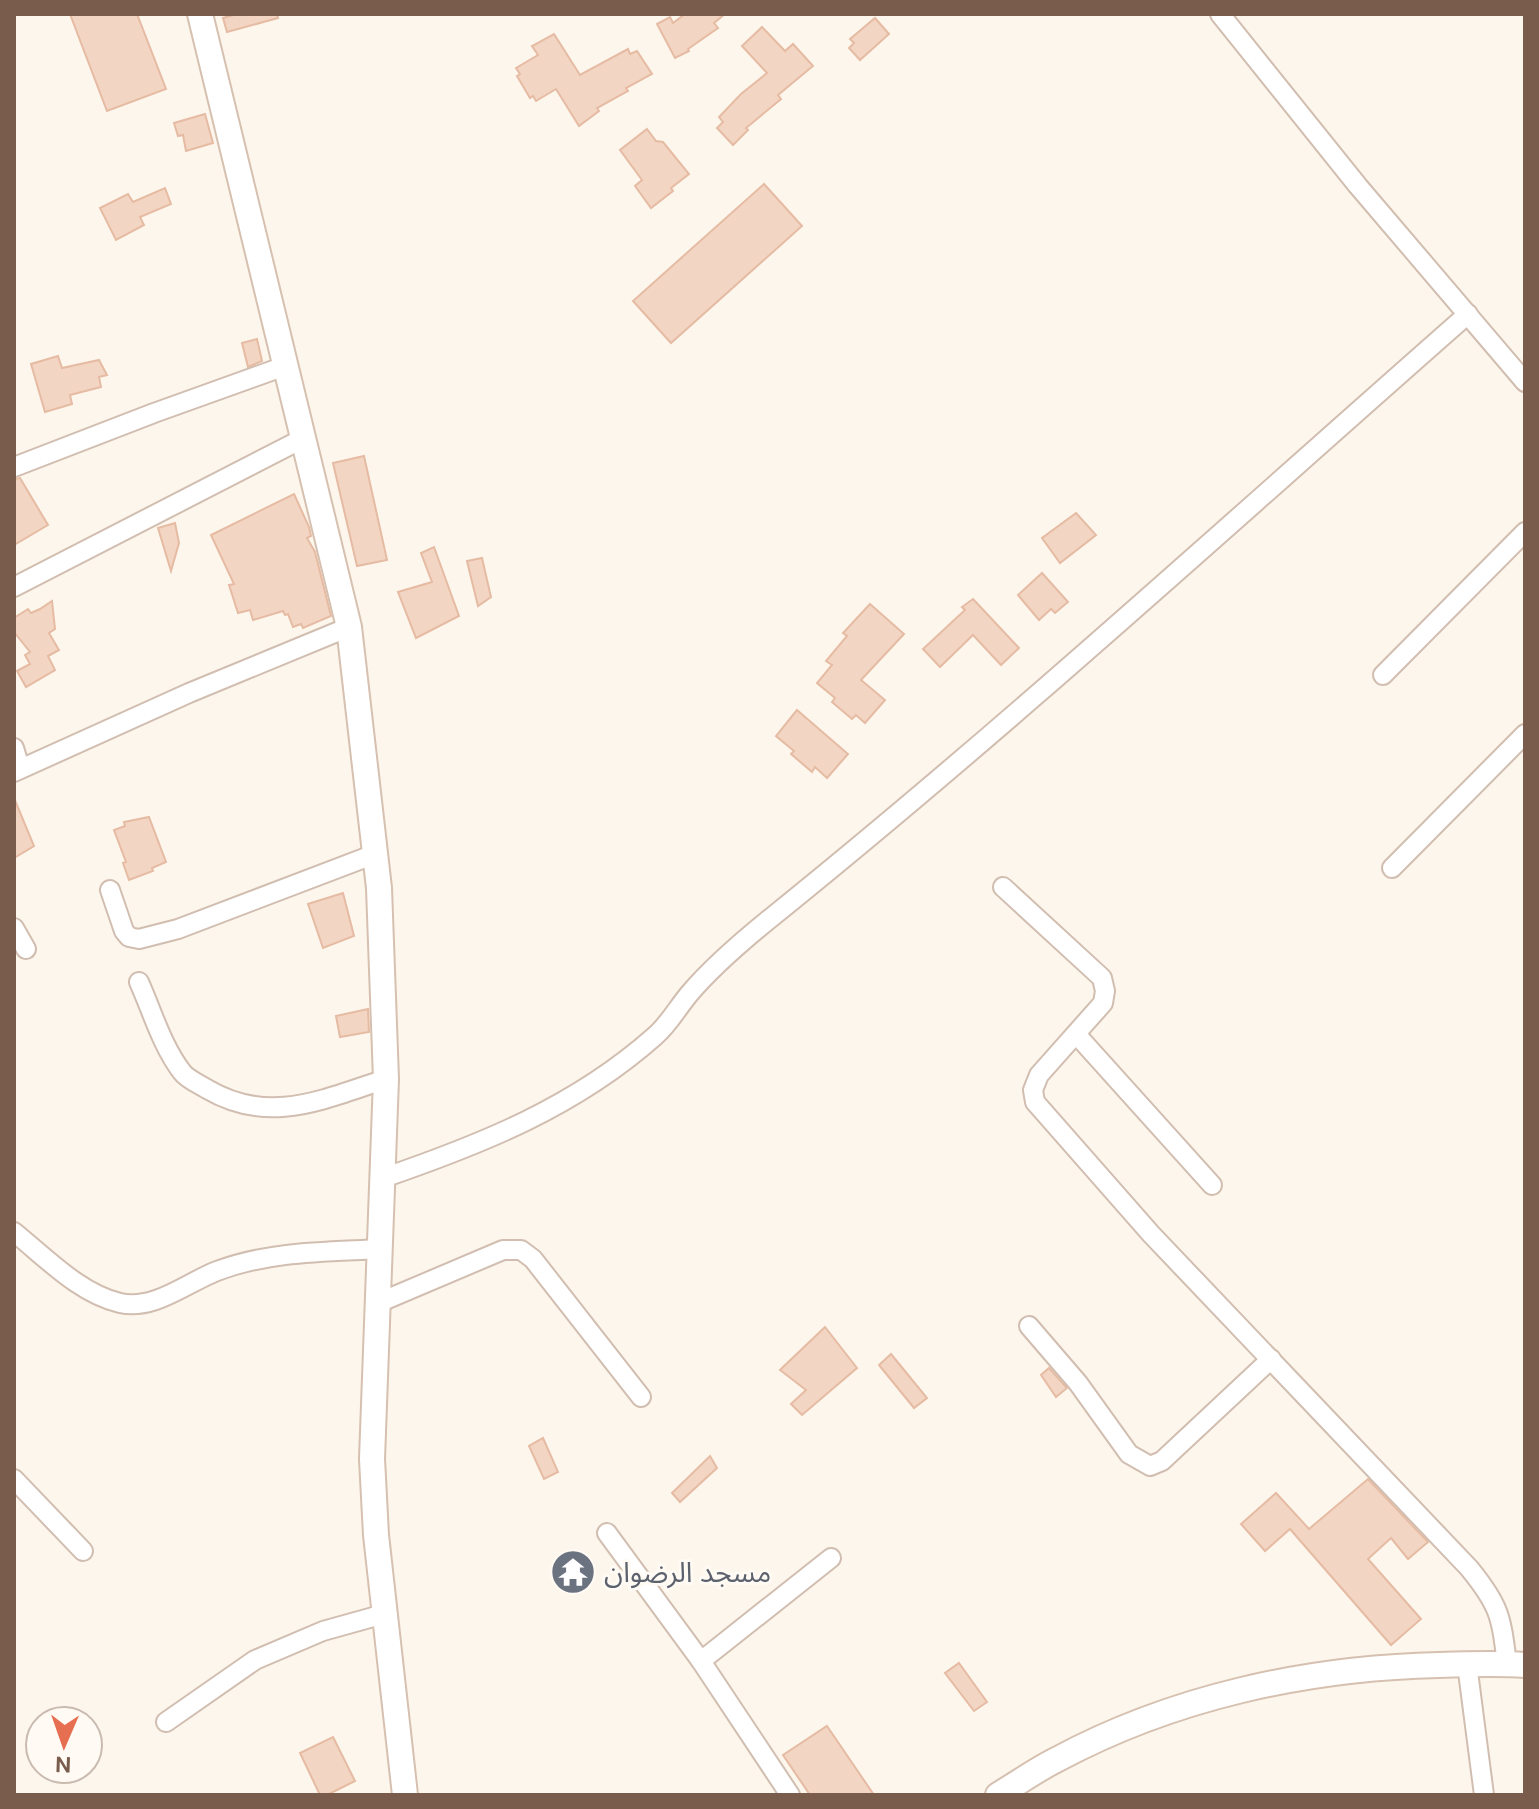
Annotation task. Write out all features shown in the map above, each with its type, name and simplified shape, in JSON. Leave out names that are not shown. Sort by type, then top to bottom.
[{"type":"street","points":[[200,14],[349,627],[379,888],[386,1079],[372,1459],[376,1535],[405,1795]]},
{"type":"street","points":[[1220,14],[1358,186],[1525,382]]},
{"type":"street","points":[[383,1178],[466,1150],[536,1117],[606,1077],[659,1033],[692,990],[732,950],[877,832],[1468,314]]},
{"type":"street","points":[[14,467],[285,366]]},
{"type":"street","points":[[14,587],[302,439]]},
{"type":"street","points":[[1383,675],[1525,532]]},
{"type":"street","points":[[14,748],[17,770],[189,693],[349,627]]},
{"type":"street","points":[[1392,868],[1525,734]]},
{"type":"street","points":[[110,890],[124,931],[129,937],[139,939],[178,929],[375,854]]},
{"type":"street","points":[[998,1795],[1056,1760],[1125,1728],[1233,1692],[1280,1680],[1348,1671],[1467,1664],[1516,1665],[1492,1597],[1469,1568],[1151,1234],[1035,1102],[1033,1090],[1039,1075],[1103,1003],[1105,991],[1102,978],[1003,887]]},
{"type":"street","points":[[14,928],[26,949]]},
{"type":"street","points":[[139,982],[183,1074],[219,1096],[251,1107],[276,1109],[311,1102],[386,1079]]},
{"type":"street","points":[[1076,1034],[1212,1185]]},
{"type":"street","points":[[14,1232],[80,1283],[123,1304],[172,1293],[218,1271],[277,1255],[380,1249]]},
{"type":"street","points":[[378,1303],[503,1250],[521,1250],[533,1259],[641,1397]]},
{"type":"street","points":[[1029,1326],[1078,1383],[1129,1454],[1150,1466],[1162,1461],[1271,1359]]},
{"type":"street","points":[[14,1479],[83,1551]]},
{"type":"street","points":[[607,1533],[701,1661],[790,1795]]},
{"type":"street","points":[[701,1661],[831,1558]]},
{"type":"street","points":[[166,1722],[255,1660],[323,1631],[384,1614]]},
{"type":"street","points":[[1467,1664],[1484,1795]]},
{"type":"building","points":[[70,14],[137,14],[166,89],[107,111]]},
{"type":"building","points":[[237,14],[277,14],[278,18],[227,32],[223,18]]},
{"type":"building","points":[[685,14],[725,14],[714,23],[718,28],[675,58],[657,24],[670,17],[673,23]]},
{"type":"building","points":[[875,18],[889,34],[860,60],[849,48],[854,43],[850,39]]},
{"type":"building","points":[[762,27],[785,51],[793,44],[813,66],[778,95],[781,99],[746,128],[748,130],[733,145],[717,128],[723,122],[719,117],[767,73],[742,46]]},
{"type":"building","points":[[554,34],[580,75],[628,49],[630,54],[637,51],[652,74],[597,108],[599,111],[579,126],[556,89],[536,101],[533,96],[530,98],[517,76],[520,74],[516,68],[538,55],[532,46]]},
{"type":"building","points":[[205,114],[213,143],[186,151],[183,135],[178,136],[174,123]]},
{"type":"building","points":[[647,129],[656,141],[663,142],[689,174],[651,208],[635,186],[642,180],[620,150]]},
{"type":"building","points":[[764,184],[802,226],[671,343],[633,301]]},
{"type":"building","points":[[165,188],[171,204],[140,217],[144,225],[116,240],[100,208],[128,194],[133,202]]},
{"type":"building","points":[[257,339],[262,361],[248,367],[242,343]]},
{"type":"building","points":[[58,356],[62,368],[99,360],[107,375],[99,377],[101,387],[70,395],[72,404],[45,412],[31,364]]},
{"type":"building","points":[[364,456],[387,560],[357,566],[333,463]]},
{"type":"building","points":[[20,478],[48,525],[14,545],[14,479]]},
{"type":"building","points":[[294,494],[309,527],[311,536],[307,538],[315,552],[331,616],[303,628],[301,624],[293,627],[288,614],[285,615],[283,611],[253,620],[250,610],[238,613],[229,585],[234,584],[211,535]]},
{"type":"building","points":[[1076,513],[1096,535],[1060,563],[1042,538]]},
{"type":"building","points":[[175,523],[179,543],[171,571],[158,528]]},
{"type":"building","points":[[434,547],[459,616],[416,638],[398,592],[432,582],[421,553]]},
{"type":"building","points":[[482,558],[491,597],[478,606],[467,561]]},
{"type":"building","points":[[1042,573],[1068,602],[1055,613],[1051,609],[1039,620],[1018,595]]},
{"type":"building","points":[[973,599],[1019,648],[1001,665],[973,635],[940,667],[923,649]]},
{"type":"building","points":[[52,601],[55,629],[49,633],[59,650],[48,656],[55,670],[26,687],[17,671],[30,664],[25,655],[30,652],[14,632],[14,618],[28,609],[31,613]]},
{"type":"building","points":[[870,604],[904,634],[861,680],[885,700],[865,723],[856,715],[852,719],[832,702],[835,698],[817,683],[832,665],[826,661],[847,636],[843,633]]},
{"type":"building","points":[[797,710],[848,754],[827,778],[815,767],[812,772],[776,736]]},
{"type":"building","points":[[14,798],[34,846],[14,858]]},
{"type":"building","points":[[149,817],[166,862],[152,868],[153,871],[129,880],[114,830],[125,826],[124,822]]},
{"type":"building","points":[[343,893],[354,936],[323,948],[308,904]]},
{"type":"building","points":[[368,1009],[369,1032],[340,1037],[336,1016]]},
{"type":"building","points":[[825,1327],[857,1368],[802,1415],[791,1404],[806,1390],[780,1370]]},
{"type":"building","points":[[891,1354],[927,1398],[914,1408],[879,1365]]},
{"type":"building","points":[[1049,1368],[1067,1388],[1056,1397],[1041,1375]]},
{"type":"building","points":[[543,1438],[558,1472],[544,1479],[529,1446]]},
{"type":"building","points":[[710,1456],[717,1468],[680,1502],[672,1493]]},
{"type":"building","points":[[1368,1479],[1428,1542],[1408,1559],[1391,1538],[1368,1559],[1421,1619],[1391,1645],[1290,1529],[1265,1551],[1241,1524],[1276,1493],[1309,1529]]},
{"type":"building","points":[[959,1663],[987,1702],[974,1711],[945,1673]]},
{"type":"building","points":[[827,1726],[874,1795],[810,1795],[783,1755]]},
{"type":"building","points":[[333,1737],[355,1781],[327,1795],[320,1795],[300,1753]]},
{"type":"place","name":"مسجد الرضوان","points":[[573,1572]]}]
